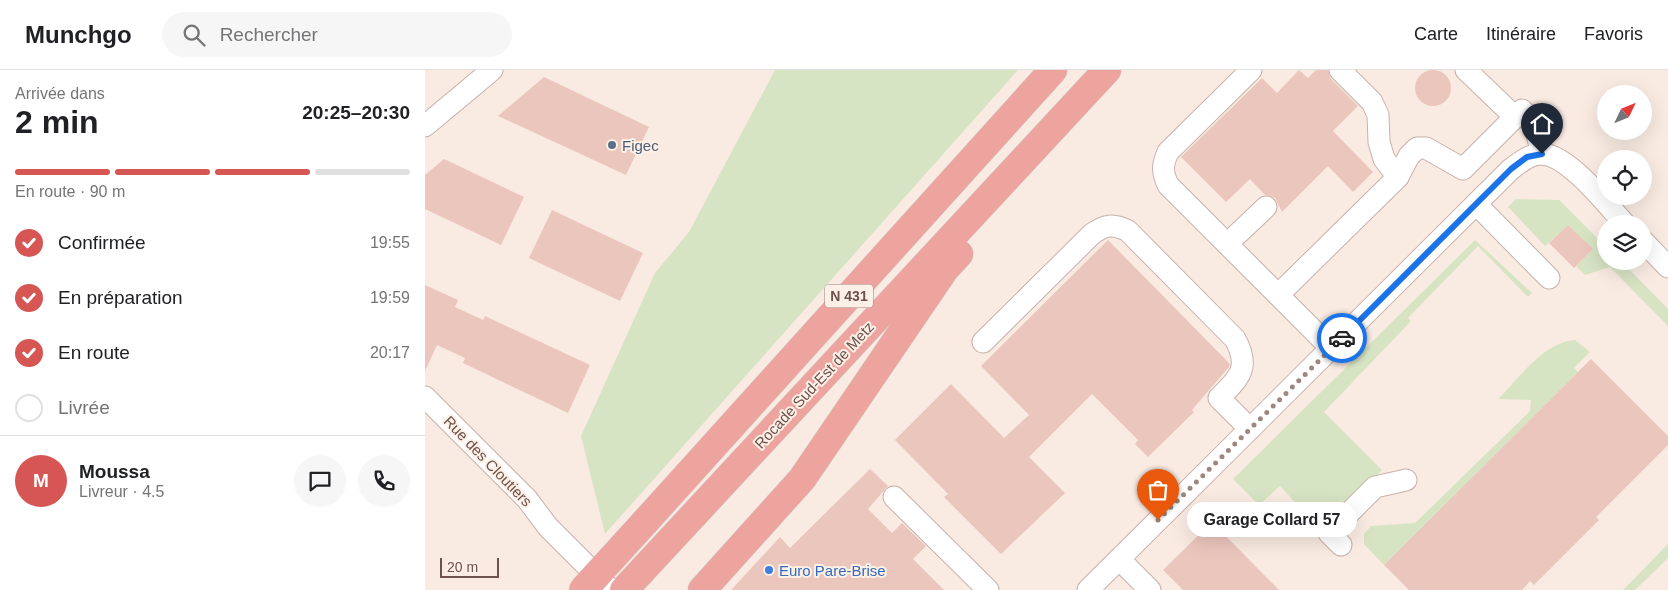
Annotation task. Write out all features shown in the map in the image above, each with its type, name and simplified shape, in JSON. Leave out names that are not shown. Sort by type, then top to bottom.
[{"type":"highway","name":"N 431","points":[[583,590],[1053,70]]},
{"type":"highway","name":"Rocade Sud-Est de Metz","points":[[624,590],[1107,70]]},
{"type":"highway","points":[[702,590],[802,479],[940,277],[990,218],[1040,142]]},
{"type":"street","points":[[425,126],[492,70]]},
{"type":"street","points":[[1251,70],[1168,152],[1162,165],[1168,185],[1331,348]]},
{"type":"street","points":[[1340,70],[1372,102],[1378,115],[1379,142],[1384,160],[1397,177]]},
{"type":"street","points":[[1466,70],[1515,117]]},
{"type":"street","points":[[1278,295],[1397,177],[1409,156],[1417,148],[1426,148],[1463,169],[1522,110],[1534,123],[1542,154]]},
{"type":"street","points":[[1088,590],[1511,169],[1527,157],[1542,154],[1555,157],[1569,166],[1616,215]]},
{"type":"street","points":[[1476,204],[1549,278]]},
{"type":"street","points":[[1227,244],[1266,207]]},
{"type":"street","points":[[983,342],[1091,234],[1103,226],[1117,225],[1128,231],[1235,339],[1241,351],[1243,365],[1239,377],[1219,398],[1250,429]]},
{"type":"street","points":[[1652,250],[1668,267]]},
{"type":"street","name":"Rue des Cloutiers","points":[[425,397],[527,499],[549,527],[611,590]]},
{"type":"street","name":"Rue des Cloutiers","points":[[425,418],[497,489],[549,527]]},
{"type":"street","points":[[1341,545],[1329,533],[1375,487],[1406,480]]},
{"type":"street","points":[[894,497],[988,590]]},
{"type":"street","points":[[1119,559],[1150,590]]},
{"type":"green space","points":[[775,70],[1018,70],[605,534],[581,436],[655,273],[689,232]]},
{"type":"green space","points":[[1516,199],[1559,200],[1597,238],[1597,270],[1601,270],[1585,275],[1576,266],[1592,250],[1568,225],[1545,246],[1508,207]]},
{"type":"green space","points":[[1475,240],[1532,293],[1528,297],[1478,246],[1408,318],[1411,321],[1324,412],[1382,470],[1324,528],[1317,526],[1280,486],[1259,505],[1233,479]]},
{"type":"green space","points":[[1613,270],[1630,270],[1668,309],[1668,326]]},
{"type":"green space","points":[[1575,340],[1590,352],[1574,368],[1578,372],[1384,565],[1364,544],[1364,534],[1371,526],[1415,523],[1530,411],[1531,400],[1498,399],[1543,354],[1564,342]]},
{"type":"green space","points":[[1668,544],[1668,558],[1635,590],[1623,590]]},
{"type":"building","points":[[1299,70],[1308,78],[1316,70],[1328,70],[1331,79],[1358,106],[1333,131],[1373,172],[1353,192],[1328,166],[1282,212],[1275,198],[1265,195],[1250,179],[1226,202],[1181,157],[1262,78],[1277,93]]},
{"type":"building","points":[[1433,70],[1440,71],[1446,75],[1450,81],[1450,95],[1446,101],[1440,105],[1433,106],[1426,105],[1420,101],[1416,95],[1415,88],[1416,81],[1420,75],[1426,71]]},
{"type":"building","points":[[544,77],[649,127],[626,175],[498,116]]},
{"type":"building","points":[[444,159],[524,197],[501,245],[425,209],[425,175]]},
{"type":"building","points":[[552,210],[643,253],[620,301],[529,258]]},
{"type":"building","points":[[1568,225],[1593,249],[1574,268],[1549,243]]},
{"type":"building","points":[[1108,240],[1230,364],[1229,367],[1192,410],[1194,412],[1148,457],[1135,444],[1138,440],[1092,394],[1029,457],[1065,493],[1001,554],[944,497],[948,494],[895,440],[951,384],[1004,438],[1029,415],[981,366]]},
{"type":"building","points":[[425,285],[458,300],[455,307],[483,320],[485,316],[590,365],[568,413],[463,363],[465,358],[437,345],[425,371]]},
{"type":"building","points":[[1591,359],[1668,436],[1668,445],[1596,517],[1599,520],[1534,585],[1530,581],[1522,590],[1409,590],[1384,565]]},
{"type":"building","points":[[870,469],[888,486],[868,509],[892,533],[902,523],[926,546],[913,559],[944,590],[731,590],[780,537],[790,548]]},
{"type":"building","points":[[1212,522],[1279,590],[1183,590],[1163,570]]},
{"type":"way so far","points":[[1158,520],[1342,338]]},
{"type":"place","name":"Figec","points":[[612,145]]},
{"type":"place","name":"Garage Collard 57","points":[[1158,520]]},
{"type":"place","name":"Euro Pare-Brise","points":[[769,570]]},
{"type":"route","points":[[1342,338],[1511,169],[1527,157],[1542,154]]}]
